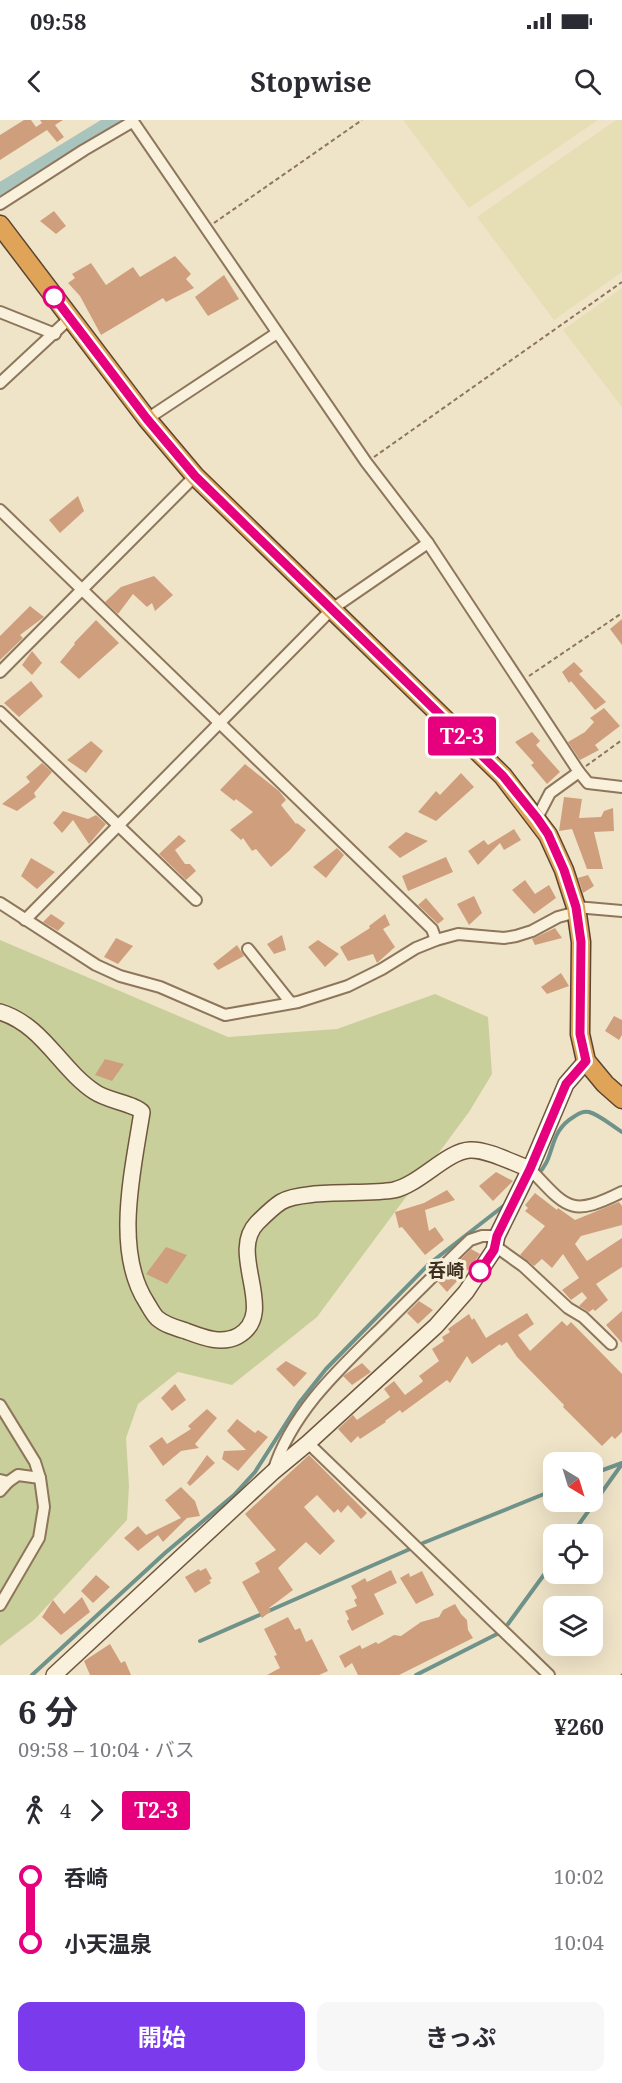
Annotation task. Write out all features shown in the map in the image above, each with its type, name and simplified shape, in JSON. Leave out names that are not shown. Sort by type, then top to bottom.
[{"type":"highway","points":[[0,225],[147,419],[195,476],[503,776],[537,818],[548,834],[564,870],[576,909],[581,942],[580,1034],[586,1061],[605,1084],[622,1099]]},
{"type":"street","points":[[0,204],[132,121],[366,462],[428,543],[579,772],[588,783],[622,787]]},
{"type":"street","points":[[0,312],[55,334]]},
{"type":"street","points":[[0,383],[70,318]]},
{"type":"street","points":[[147,419],[277,333]]},
{"type":"street","points":[[0,672],[195,476]]},
{"type":"street","points":[[0,510],[432,929],[436,940]]},
{"type":"street","points":[[25,920],[332,609],[428,543]]},
{"type":"street","points":[[0,712],[118,824],[165,873],[196,900]]},
{"type":"street","points":[[537,818],[550,793],[579,772]]},
{"type":"street","points":[[0,903],[112,972],[160,987],[225,1015],[291,1003],[348,986],[416,948],[458,934],[504,938],[532,931],[576,909],[622,911]]},
{"type":"street","points":[[248,949],[291,1003]]},
{"type":"street","points":[[0,1012],[24,1024],[40,1036],[96,1093],[116,1102],[139,1108],[142,1112],[127,1239],[131,1268],[141,1293],[156,1317],[170,1326],[202,1337],[227,1340],[239,1335],[251,1323],[255,1302],[247,1259],[249,1237],[256,1224],[283,1201],[302,1196],[394,1190],[411,1184],[452,1156],[466,1150],[478,1150],[528,1173],[542,1182],[559,1200],[574,1206],[589,1207],[622,1192]]},
{"type":"street","points":[[54,1675],[273,1472],[436,1326],[466,1292],[496,1241],[566,1084],[586,1061]]},
{"type":"street","points":[[273,1472],[280,1450],[306,1407],[339,1369],[470,1240],[482,1236],[496,1241],[567,1308],[583,1317],[611,1344]]},
{"type":"street","points":[[0,1406],[35,1462],[44,1507],[39,1538],[0,1605]]},
{"type":"street","points":[[308,1443],[549,1675]]},
{"type":"street","points":[[0,1491],[4,1481],[18,1475],[40,1478]]},
{"type":"path","points":[[206,228],[362,120]]},
{"type":"path","points":[[366,462],[622,282]]},
{"type":"path","points":[[520,683],[622,613]]},
{"type":"path","points":[[579,772],[622,740]]},
{"type":"shaded area","points":[[403,120],[598,120],[469,208]]},
{"type":"shaded area","points":[[616,120],[622,120],[622,272],[554,320],[477,217]]},
{"type":"shaded area","points":[[622,288],[622,407],[563,330]]},
{"type":"green space","points":[[0,940],[228,1037],[337,1029],[435,994],[488,1017],[492,1074],[469,1112],[317,1317],[232,1385],[178,1372],[138,1404],[126,1438],[129,1486],[127,1520],[35,1619],[0,1646]]},
{"type":"building","points":[[24,120],[31,120],[36,127],[42,123],[40,120],[63,120],[55,125],[64,137],[57,142],[47,130],[0,160],[0,135]]},
{"type":"building","points":[[54,211],[66,226],[56,234],[40,221]]},
{"type":"building","points":[[175,256],[191,274],[186,279],[194,288],[166,302],[163,298],[101,335],[80,296],[68,283],[75,278],[72,274],[91,263],[106,285],[133,267],[140,277]]},
{"type":"building","points":[[224,275],[239,299],[208,316],[195,297]]},
{"type":"building","points":[[78,496],[84,511],[60,533],[49,520]]},
{"type":"building","points":[[154,576],[173,595],[155,611],[152,603],[147,607],[133,594],[118,614],[105,602],[121,587]]},
{"type":"building","points":[[30,606],[44,617],[20,635],[23,638],[0,660],[0,636]]},
{"type":"building","points":[[622,619],[622,645],[610,629]]},
{"type":"building","points":[[96,620],[119,643],[79,679],[60,662]]},
{"type":"building","points":[[32,651],[42,663],[32,675],[22,665]]},
{"type":"building","points":[[574,662],[583,671],[579,674],[606,702],[595,710],[571,681],[569,683],[562,672]]},
{"type":"building","points":[[31,681],[43,696],[19,717],[4,703]]},
{"type":"building","points":[[604,708],[620,726],[595,745],[599,750],[580,760],[568,742],[585,732],[594,722],[590,718]]},
{"type":"building","points":[[532,732],[540,741],[536,745],[560,772],[547,784],[531,765],[534,763],[515,742]]},
{"type":"building","points":[[91,741],[103,751],[86,773],[67,760]]},
{"type":"building","points":[[42,763],[52,772],[34,793],[36,797],[17,811],[2,804],[30,782],[26,777]]},
{"type":"building","points":[[245,764],[279,791],[286,800],[281,805],[296,824],[306,830],[290,850],[271,867],[256,849],[252,851],[243,838],[241,840],[230,830],[253,812],[220,790]]},
{"type":"building","points":[[461,773],[474,787],[436,821],[418,812],[436,791],[440,795]]},
{"type":"building","points":[[564,797],[582,799],[579,818],[601,817],[604,811],[613,808],[614,831],[594,832],[603,869],[587,869],[572,829],[559,831]]},
{"type":"building","points":[[63,811],[88,819],[96,815],[106,824],[89,844],[73,820],[62,833],[53,823]]},
{"type":"building","points":[[514,829],[521,840],[504,850],[500,843],[478,865],[468,851],[484,840],[488,845]]},
{"type":"building","points":[[406,832],[428,841],[400,858],[388,847]]},
{"type":"building","points":[[179,835],[186,841],[175,850],[185,864],[190,864],[196,871],[186,880],[159,854]]},
{"type":"building","points":[[337,848],[344,855],[326,878],[313,867]]},
{"type":"building","points":[[446,857],[453,872],[408,891],[402,876]]},
{"type":"building","points":[[31,858],[55,872],[37,889],[21,876]]},
{"type":"building","points":[[588,875],[594,886],[583,893],[578,878]]},
{"type":"building","points":[[525,880],[535,894],[549,885],[556,898],[534,914],[512,890]]},
{"type":"building","points":[[474,896],[482,913],[469,925],[457,904]]},
{"type":"building","points":[[426,898],[444,919],[438,924],[418,905]]},
{"type":"building","points":[[51,914],[65,923],[58,931],[43,922]]},
{"type":"building","points":[[385,914],[390,925],[383,929],[395,947],[377,963],[373,954],[348,961],[340,947],[370,928],[369,926]]},
{"type":"building","points":[[555,928],[562,938],[535,945],[532,939]]},
{"type":"building","points":[[282,935],[286,950],[274,954],[267,944]]},
{"type":"building","points":[[116,938],[133,946],[118,964],[104,957]]},
{"type":"building","points":[[318,940],[339,954],[325,967],[308,947]]},
{"type":"building","points":[[237,945],[244,956],[218,970],[213,964]]},
{"type":"building","points":[[561,973],[569,986],[547,994],[541,987]]},
{"type":"building","points":[[614,1016],[622,1020],[622,1035],[619,1040],[605,1031]]},
{"type":"building","points":[[105,1059],[124,1064],[112,1081],[95,1075]]},
{"type":"building","points":[[496,1172],[513,1181],[493,1201],[479,1186]]},
{"type":"building","points":[[447,1190],[455,1200],[425,1210],[429,1231],[435,1227],[444,1240],[425,1255],[402,1227],[399,1228],[395,1212],[424,1203]]},
{"type":"building","points":[[535,1193],[575,1220],[619,1202],[622,1206],[622,1225],[581,1236],[575,1244],[587,1261],[622,1238],[622,1267],[596,1284],[608,1300],[595,1311],[593,1309],[589,1312],[579,1306],[587,1298],[582,1292],[571,1300],[562,1290],[579,1278],[563,1254],[552,1268],[542,1259],[534,1266],[520,1255],[545,1226],[525,1211],[528,1208],[525,1205]]},
{"type":"building","points":[[166,1247],[187,1255],[167,1284],[146,1274]]},
{"type":"building","points":[[471,1249],[480,1254],[447,1292],[438,1282]]},
{"type":"building","points":[[419,1301],[433,1310],[418,1324],[407,1313]]},
{"type":"building","points":[[622,1311],[622,1343],[606,1325]]},
{"type":"building","points":[[527,1313],[534,1324],[518,1335],[530,1351],[562,1321],[567,1326],[571,1322],[622,1374],[622,1432],[615,1439],[612,1436],[602,1446],[517,1357],[507,1342],[501,1346],[500,1344],[472,1364],[467,1356],[450,1383],[447,1380],[402,1413],[400,1410],[360,1439],[358,1436],[351,1443],[338,1429],[353,1415],[357,1420],[390,1397],[384,1389],[394,1381],[405,1395],[421,1383],[423,1381],[419,1376],[439,1361],[432,1349],[444,1341],[442,1337],[450,1332],[448,1329],[469,1314],[486,1338]]},
{"type":"building","points":[[286,1361],[307,1373],[294,1387],[276,1369]]},
{"type":"building","points":[[362,1363],[371,1372],[352,1385],[343,1376]]},
{"type":"building","points":[[175,1384],[186,1400],[172,1411],[161,1398]]},
{"type":"building","points":[[207,1409],[217,1418],[195,1444],[199,1448],[181,1451],[163,1466],[149,1446],[162,1437],[167,1444],[191,1429],[188,1426]]},
{"type":"building","points":[[237,1419],[255,1433],[258,1430],[268,1437],[238,1471],[222,1459],[224,1451],[246,1450],[227,1431]]},
{"type":"building","points":[[207,1455],[215,1463],[190,1486],[187,1483]]},
{"type":"building","points":[[309,1455],[367,1513],[361,1519],[348,1505],[341,1513],[338,1509],[334,1513],[317,1495],[304,1507],[335,1541],[320,1555],[306,1542],[278,1568],[293,1590],[269,1608],[271,1611],[262,1618],[242,1582],[260,1572],[255,1563],[276,1550],[245,1514]]},
{"type":"building","points":[[181,1487],[195,1501],[200,1516],[187,1518],[163,1542],[158,1535],[138,1551],[124,1538],[138,1526],[146,1535],[181,1518],[165,1500]]},
{"type":"building","points":[[206,1568],[212,1579],[209,1580],[211,1583],[195,1593],[185,1577],[199,1569],[200,1571]]},
{"type":"building","points":[[391,1570],[397,1583],[374,1594],[384,1614],[352,1631],[345,1611],[357,1606],[354,1600],[357,1598],[351,1586],[365,1578],[367,1582]]},
{"type":"building","points":[[422,1571],[434,1595],[416,1604],[400,1578],[409,1573],[410,1577]]},
{"type":"building","points":[[96,1575],[110,1587],[93,1603],[81,1591]]},
{"type":"building","points":[[82,1597],[90,1612],[61,1635],[42,1617],[53,1600],[64,1614]]},
{"type":"building","points":[[455,1604],[467,1620],[468,1630],[473,1638],[399,1675],[358,1675],[352,1663],[345,1668],[339,1656],[360,1645],[362,1649],[376,1642],[378,1644],[394,1635],[401,1636],[421,1622],[439,1617],[443,1610]]},
{"type":"building","points":[[288,1617],[295,1630],[300,1628],[306,1642],[312,1639],[328,1671],[319,1675],[267,1675],[280,1668],[274,1656],[277,1655],[264,1629]]},
{"type":"building","points":[[110,1644],[121,1663],[125,1661],[131,1675],[90,1675],[84,1661]]},
{"type":"waterway","points":[[0,194],[121,120]]},
{"type":"waterway","points":[[537,1175],[547,1161],[560,1130],[578,1114],[593,1113],[622,1132]]},
{"type":"waterway","points":[[32,1675],[165,1553],[234,1495],[255,1472],[299,1403],[326,1369],[429,1264],[506,1204]]},
{"type":"waterway","points":[[603,1470],[622,1463]]},
{"type":"waterway","points":[[579,1524],[622,1464]]},
{"type":"waterway","points":[[423,1543],[543,1494]]},
{"type":"waterway","points":[[200,1641],[410,1549]]},
{"type":"waterway","points":[[508,1624],[543,1576]]},
{"type":"waterway","points":[[416,1675],[497,1634]]},
{"type":"bus line","name":"T2-3","points":[[54,297],[147,419],[195,476],[503,776],[548,834],[564,870],[576,907],[581,942],[580,1034],[586,1061],[566,1084],[530,1169],[497,1236],[494,1250],[480,1271]]},
{"type":"place","name":"呑崎","points":[[480,1271]]}]
